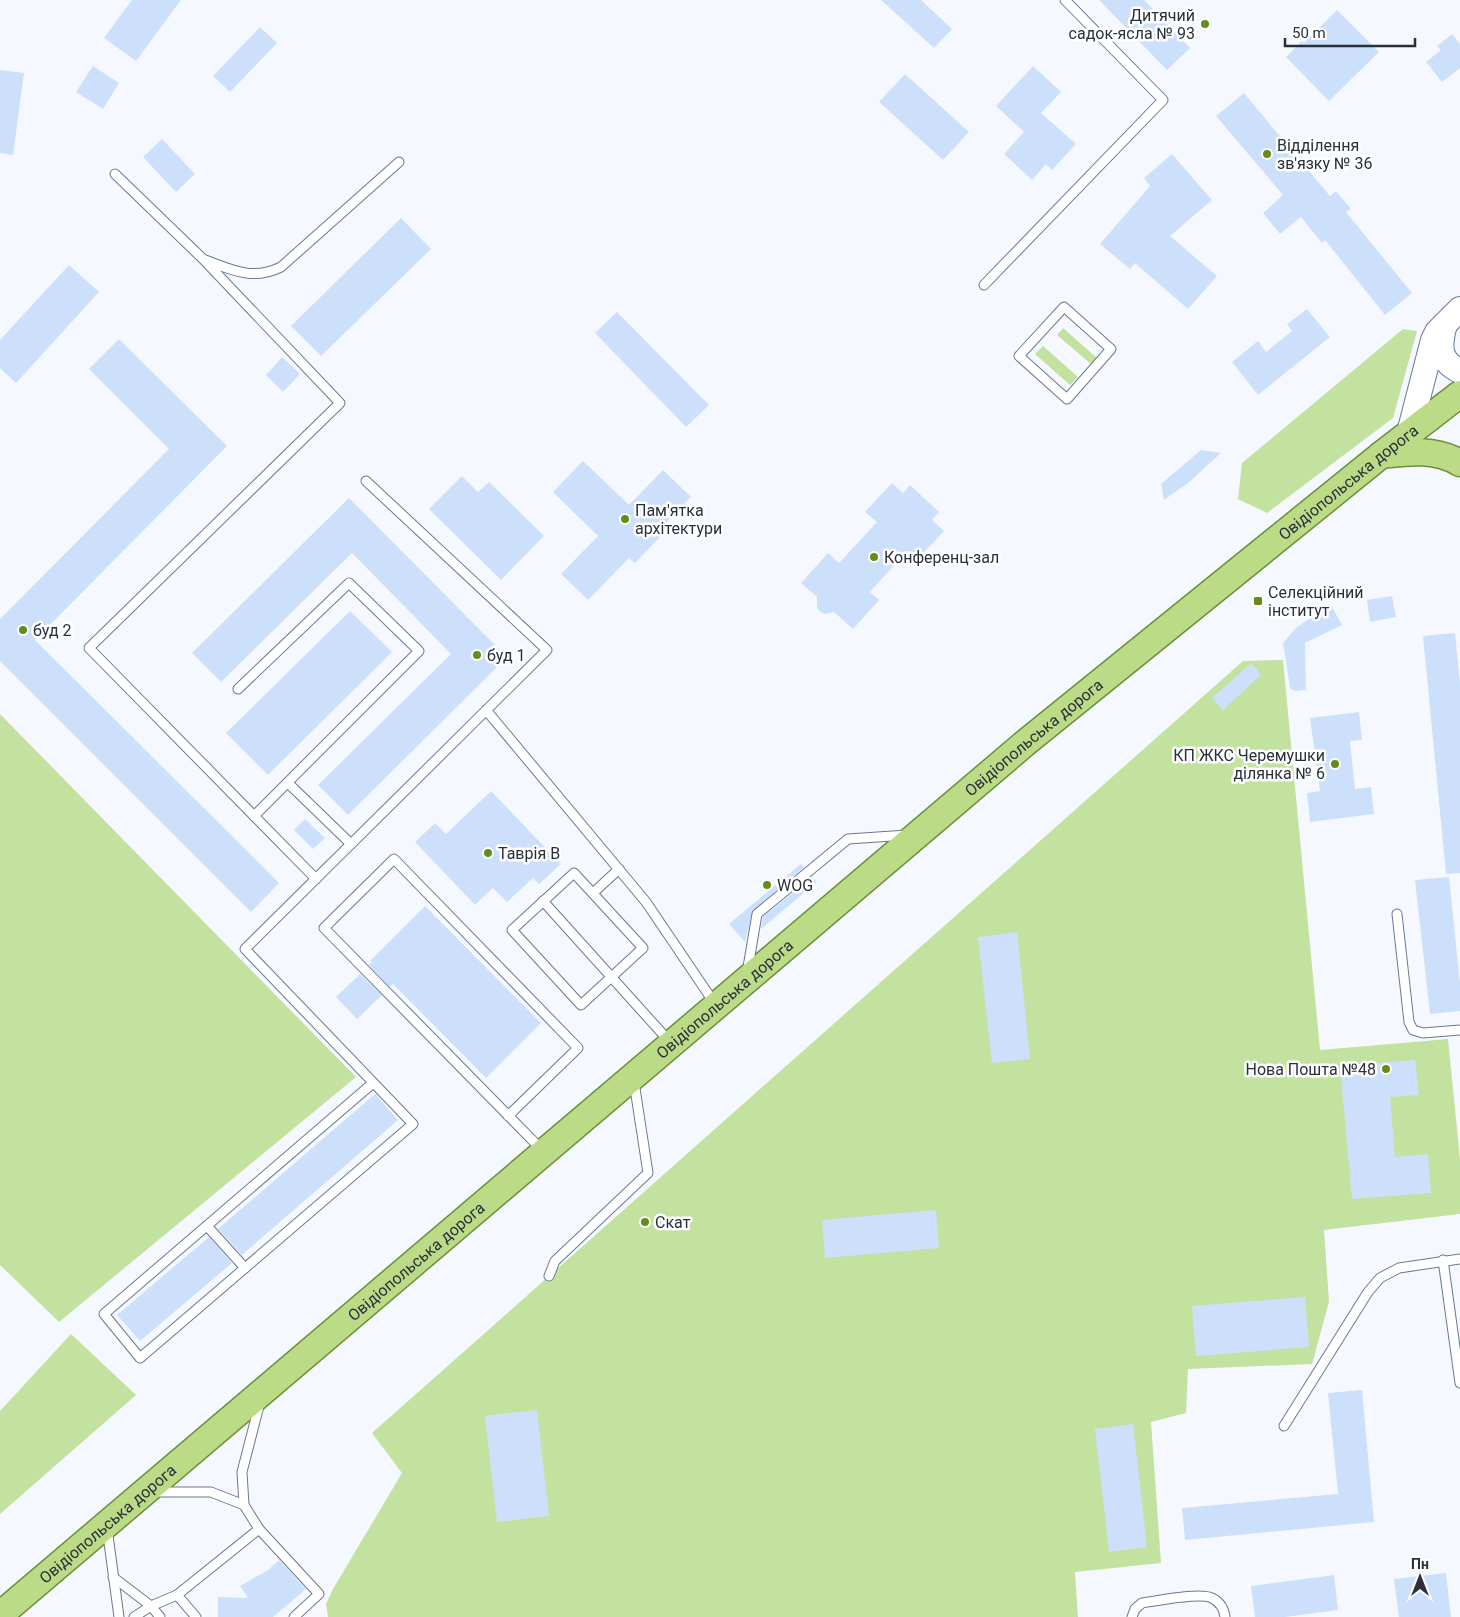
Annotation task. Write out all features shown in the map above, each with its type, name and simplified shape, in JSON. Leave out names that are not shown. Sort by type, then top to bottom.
[{"type":"main road","name":"Овідіопольська дорога","points":[[0,1615],[1024,744],[1381,455],[1460,394]]},
{"type":"main road","points":[[1381,455],[1416,451],[1433,452],[1449,456],[1460,463]]},
{"type":"street","points":[[1453,316],[1441,343],[1442,354],[1445,361],[1452,368],[1460,371]]},
{"type":"street","points":[[1410,433],[1430,347],[1437,332],[1453,316]]},
{"type":"lane","points":[[984,285],[1163,100],[1065,0]]},
{"type":"lane","points":[[203,259],[238,273],[256,275],[269,273],[281,267],[399,162]]},
{"type":"lane","points":[[115,174],[203,259],[340,403],[89,648],[316,879]]},
{"type":"lane","points":[[1064,307],[1112,349],[1067,399],[1019,356],[1064,307]]},
{"type":"lane","points":[[366,480],[547,650],[245,949],[413,1124],[140,1358],[104,1314],[373,1083]]},
{"type":"lane","points":[[238,689],[349,582],[419,651],[254,816]]},
{"type":"lane","points":[[486,710],[646,902],[716,1005]]},
{"type":"lane","points":[[288,783],[351,844]]},
{"type":"lane","points":[[745,981],[757,914],[848,839],[918,834]]},
{"type":"lane","points":[[508,1116],[578,1048],[394,859],[324,928],[508,1116],[544,1152]]},
{"type":"lane","points":[[593,893],[619,869]]},
{"type":"lane","points":[[574,873],[593,893],[643,948],[582,1004],[512,930],[574,873]]},
{"type":"lane","points":[[543,901],[671,1044]]},
{"type":"lane","points":[[1396,914],[1409,1022],[1413,1030],[1423,1033],[1460,1030]]},
{"type":"lane","points":[[549,1276],[555,1261],[648,1173],[633,1077]]},
{"type":"lane","points":[[207,1226],[244,1268]]},
{"type":"lane","points":[[1284,1426],[1368,1292],[1380,1278],[1399,1268],[1460,1259]]},
{"type":"lane","points":[[1443,1260],[1460,1383]]},
{"type":"lane","points":[[263,1392],[242,1472],[244,1505],[259,1529],[319,1594],[294,1617]]},
{"type":"lane","points":[[145,1492],[211,1492],[244,1505]]},
{"type":"lane","points":[[106,1525],[119,1617]]},
{"type":"lane","points":[[134,1617],[152,1606],[178,1596],[259,1529]]},
{"type":"lane","points":[[113,1577],[152,1606],[160,1617]]},
{"type":"lane","points":[[178,1596],[196,1617]]},
{"type":"lane","points":[[1132,1617],[1135,1609],[1142,1603],[1200,1596],[1213,1599],[1224,1609],[1225,1617]]},
{"type":"green space","points":[[1063,328],[1097,358],[1091,364],[1057,335]]},
{"type":"green space","points":[[1403,329],[1417,331],[1393,418],[1267,513],[1238,499],[1242,463]]},
{"type":"green space","points":[[1043,346],[1078,377],[1070,385],[1035,354]]},
{"type":"green space","points":[[1283,660],[1320,1050],[1448,1039],[1460,1159],[1460,1214],[1324,1230],[1329,1302],[1312,1364],[1188,1369],[1186,1413],[1151,1422],[1161,1563],[1075,1572],[1078,1617],[328,1617],[326,1604],[333,1589],[402,1473],[372,1433],[1243,661]]},
{"type":"green space","points":[[0,714],[356,1077],[59,1322],[0,1265]]},
{"type":"green space","points":[[71,1334],[136,1395],[0,1514],[0,1411]]},
{"type":"building","points":[[132,0],[181,0],[136,61],[104,38]]},
{"type":"building","points":[[881,0],[921,0],[952,29],[934,48]]},
{"type":"building","points":[[1099,0],[1144,0],[1190,48],[1167,70]]},
{"type":"building","points":[[1337,10],[1379,52],[1329,101],[1286,57],[1302,41],[1304,43]]},
{"type":"building","points":[[260,27],[277,43],[230,92],[213,76]]},
{"type":"building","points":[[1452,34],[1460,44],[1460,68],[1442,82],[1426,62],[1441,50],[1437,46]]},
{"type":"building","points":[[93,66],[119,83],[103,109],[76,92]]},
{"type":"building","points":[[1033,66],[1061,92],[1041,113],[1076,144],[1052,170],[1046,164],[1032,180],[1004,154],[1024,132],[996,106]]},
{"type":"building","points":[[0,70],[24,73],[13,155],[0,153]]},
{"type":"building","points":[[905,74],[969,132],[943,160],[879,102]]},
{"type":"building","points":[[1244,93],[1330,196],[1336,191],[1351,209],[1346,212],[1412,293],[1385,315],[1325,240],[1322,243],[1301,217],[1280,234],[1263,213],[1283,195],[1216,116]]},
{"type":"building","points":[[162,139],[195,174],[176,192],[143,157]]},
{"type":"building","points":[[1172,154],[1212,200],[1170,236],[1217,276],[1188,309],[1135,263],[1130,269],[1100,244],[1150,186],[1144,178]]},
{"type":"building","points":[[401,218],[431,249],[321,356],[291,326]]},
{"type":"building","points":[[69,265],[99,292],[16,383],[0,368],[0,340]]},
{"type":"building","points":[[1307,309],[1330,337],[1258,395],[1232,362],[1258,341],[1266,352],[1292,331],[1287,324]]},
{"type":"building","points":[[617,312],[709,405],[686,427],[595,333]]},
{"type":"building","name":"буд 2","points":[[119,339],[227,446],[35,640],[279,883],[251,912],[0,661],[0,619],[169,449],[89,369]]},
{"type":"building","points":[[282,357],[300,374],[283,392],[266,375]]},
{"type":"building","points":[[1201,450],[1221,453],[1188,483],[1164,500],[1161,484]]},
{"type":"building","name":"Пам'ятка архітектури","points":[[583,461],[629,505],[663,470],[691,497],[657,532],[661,536],[635,563],[629,558],[588,600],[561,574],[598,536],[553,492]]},
{"type":"building","points":[[462,476],[478,492],[489,482],[544,536],[501,580],[429,509]]},
{"type":"building","name":"Конференц-зал","points":[[892,483],[903,493],[910,485],[939,512],[932,520],[944,531],[917,560],[907,551],[870,592],[879,600],[853,629],[834,612],[825,614],[820,612],[817,607],[817,597],[801,583],[828,553],[839,563],[877,522],[865,512]]},
{"type":"building","name":"буд 1","points":[[349,498],[507,657],[348,815],[318,785],[451,654],[352,553],[221,682],[192,653]]},
{"type":"building","points":[[1392,596],[1396,617],[1370,622],[1367,600]]},
{"type":"building","points":[[1331,605],[1342,625],[1305,643],[1306,690],[1295,691],[1290,688],[1283,643],[1297,627]]},
{"type":"building","points":[[350,611],[392,652],[268,775],[226,733]]},
{"type":"building","points":[[1455,633],[1460,683],[1460,873],[1446,874],[1423,636]]},
{"type":"building","points":[[1251,663],[1261,675],[1223,710],[1212,698]]},
{"type":"building","name":"КП ЖКС Черемушки ділянка № 6","points":[[1359,712],[1362,740],[1350,741],[1355,789],[1371,787],[1374,814],[1310,822],[1307,793],[1320,791],[1310,718]]},
{"type":"building","name":"Таврія В","points":[[491,791],[561,864],[539,884],[533,878],[507,902],[493,888],[475,905],[415,842],[435,823],[446,834]]},
{"type":"building","points":[[305,819],[325,838],[313,849],[294,830]]},
{"type":"building","points":[[801,864],[804,867],[753,910],[745,942],[729,924]]},
{"type":"building","points":[[812,877],[817,882],[761,929],[763,917]]},
{"type":"building","points":[[1449,877],[1460,983],[1460,1011],[1430,1014],[1415,880]]},
{"type":"building","points":[[425,906],[541,1023],[486,1078],[393,984],[390,987],[369,965],[372,962],[370,961]]},
{"type":"building","points":[[1017,932],[1030,1059],[992,1063],[978,937]]},
{"type":"building","points":[[360,974],[382,995],[357,1019],[336,997]]},
{"type":"building","points":[[1415,1060],[1419,1095],[1390,1097],[1395,1157],[1428,1154],[1431,1193],[1352,1199],[1340,1066]]},
{"type":"building","points":[[375,1094],[398,1120],[242,1255],[218,1229]]},
{"type":"building","points":[[936,1210],[939,1248],[825,1258],[822,1220]]},
{"type":"building","points":[[209,1237],[232,1263],[140,1341],[117,1315]]},
{"type":"building","points":[[1305,1297],[1309,1347],[1196,1356],[1192,1306]]},
{"type":"building","points":[[1362,1390],[1374,1522],[1185,1540],[1182,1508],[1338,1494],[1328,1393]]},
{"type":"building","points":[[537,1410],[549,1516],[497,1522],[485,1416]]},
{"type":"building","points":[[1133,1424],[1147,1547],[1109,1552],[1095,1429]]},
{"type":"building","points":[[279,1560],[306,1589],[273,1617],[218,1617],[218,1597],[248,1598],[240,1586],[268,1570]]},
{"type":"building","points":[[1446,1573],[1451,1617],[1399,1617],[1394,1579]]},
{"type":"building","points":[[1334,1575],[1338,1610],[1285,1617],[1255,1617],[1251,1586]]},
{"type":"place","name":"Дитячий садок-ясла № 93","points":[[1205,24]]},
{"type":"place","name":"Відділення зв'язку № 36","points":[[1267,154]]},
{"type":"place","name":"Пам'ятка архітектури","points":[[625,519]]},
{"type":"place","name":"Конференц-зал","points":[[874,557]]},
{"type":"place","name":"Селекційний інститут","points":[[1258,601]]},
{"type":"place","name":"буд 2","points":[[23,630]]},
{"type":"place","name":"буд 1","points":[[477,655]]},
{"type":"place","name":"КП ЖКС Черемушки ділянка № 6","points":[[1335,764]]},
{"type":"place","name":"Таврія В","points":[[488,853]]},
{"type":"place","name":"WOG","points":[[767,885]]},
{"type":"place","name":"Нова Пошта №48","points":[[1386,1069]]},
{"type":"place","name":"Скат","points":[[645,1222]]}]
